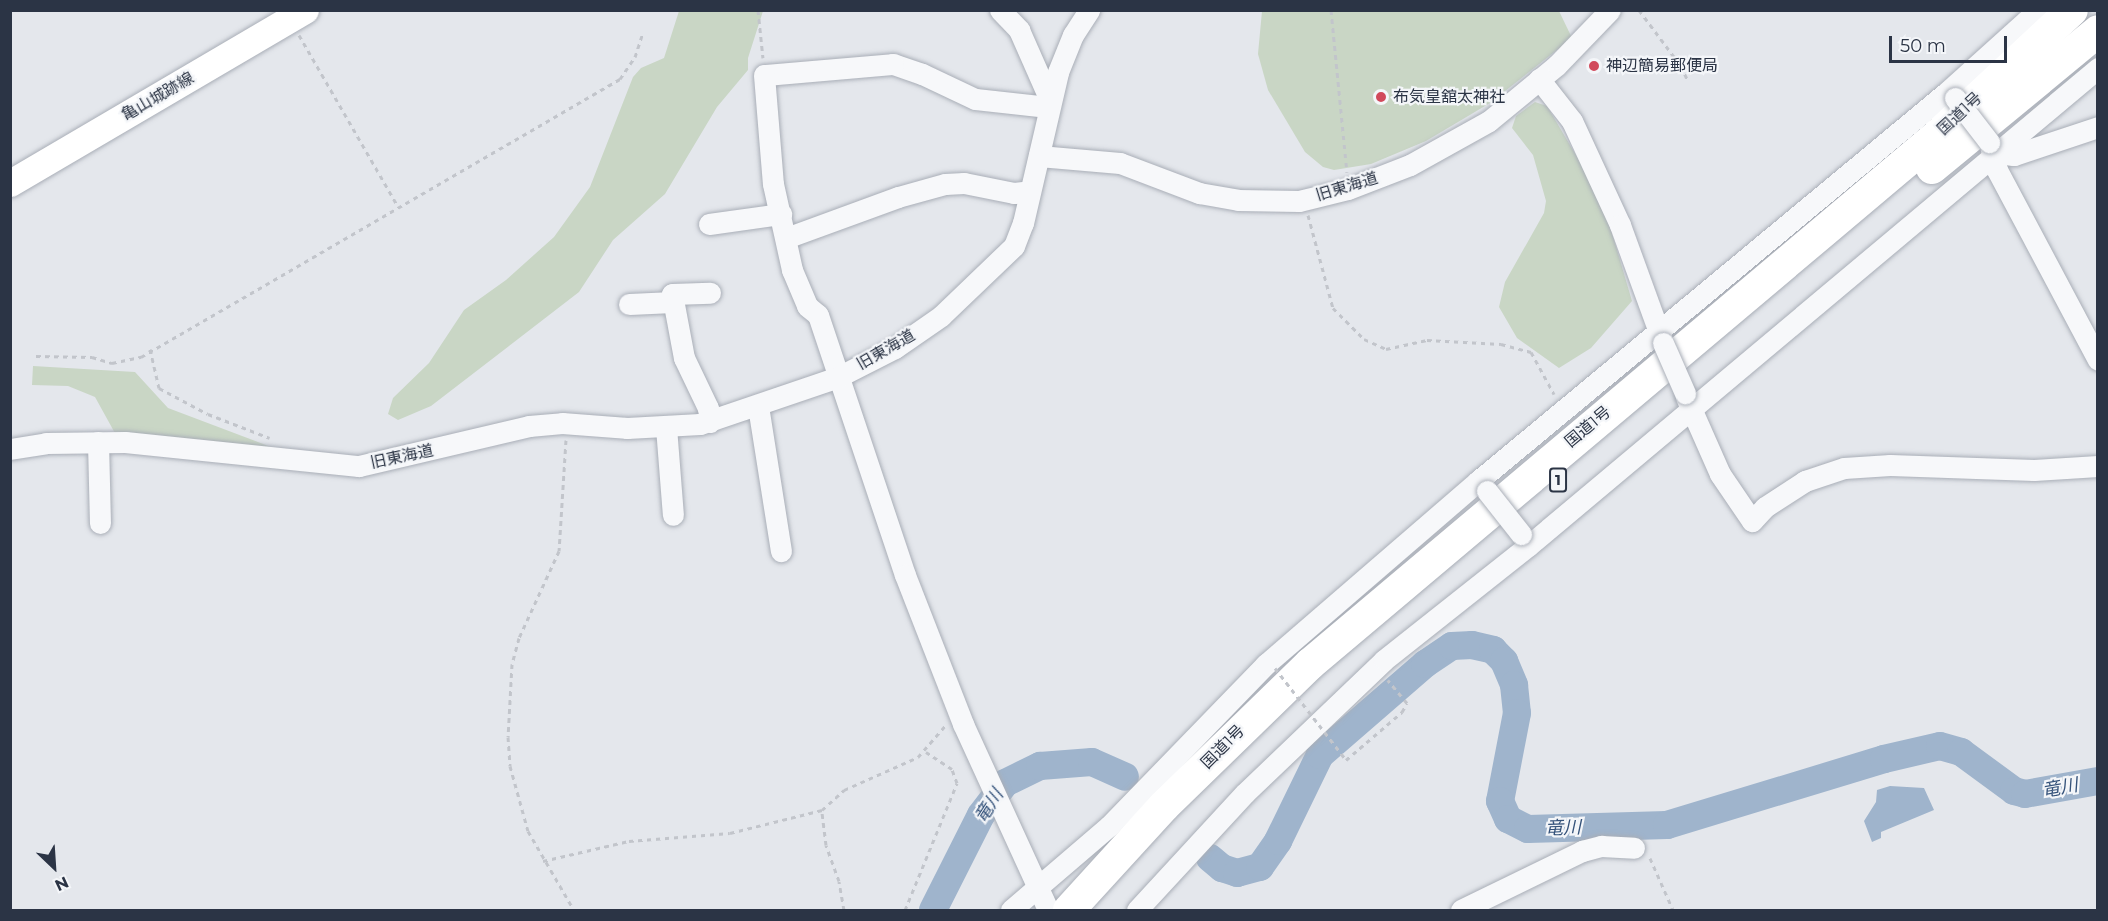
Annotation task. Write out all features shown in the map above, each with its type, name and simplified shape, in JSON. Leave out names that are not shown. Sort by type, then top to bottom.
[{"type":"highway","name":"国道1号","points":[[1069,910],[1172,798],[1302,671],[1938,135],[2072,10]]},
{"type":"highway","name":"1","points":[[1938,135],[2086,10]]},
{"type":"highway","name":"1","points":[[2043,75],[2097,25]]},
{"type":"highway","name":"国道1号","points":[[1098,910],[1226,772],[1368,640],[2097,31]]},
{"type":"main road","name":"亀山城跡線","points":[[10,183],[297,15]]},
{"type":"street","points":[[1000,10],[1019,30],[1048,103]]},
{"type":"street","points":[[1039,156],[1048,103],[1073,35],[1089,10]]},
{"type":"street","name":"旧東海道","points":[[10,449],[98,442],[162,444],[359,466],[529,426],[568,423],[666,427],[710,422],[838,377],[895,348],[941,316],[996,266],[1017,240],[1039,156],[1120,163],[1199,193],[1238,200],[1299,201],[1348,189],[1452,145],[1489,121],[1539,79],[1610,10]]},
{"type":"street","points":[[1011,910],[1035,887],[1109,826],[1266,664],[1483,486],[1570,406],[1661,338],[1951,95],[2038,10]]},
{"type":"street","points":[[1048,103],[975,99],[930,77],[893,64],[764,75],[773,184],[792,270],[807,306],[818,315],[905,575],[986,779],[1035,887],[1048,910]]},
{"type":"street","points":[[1137,910],[1305,732],[1411,638],[1687,401],[1991,147],[2097,68]]},
{"type":"street","points":[[1539,79],[1577,131],[1620,225],[1661,338],[1687,401],[1720,474],[1752,521],[1765,507],[1805,481],[1844,468],[1890,465],[2034,470],[2097,466]]},
{"type":"street","points":[[1951,95],[1991,147],[1997,170],[2097,360]]},
{"type":"street","points":[[1991,147],[2014,154],[2097,126]]},
{"type":"street","points":[[786,238],[898,197],[945,184],[964,183],[1014,193],[1030,191]]},
{"type":"street","points":[[709,224],[780,214]]},
{"type":"street","points":[[710,293],[672,294],[682,351],[710,422]]},
{"type":"street","points":[[629,304],[673,302]]},
{"type":"street","points":[[758,406],[782,551]]},
{"type":"street","points":[[666,427],[674,515]]},
{"type":"street","points":[[98,442],[100,523]]},
{"type":"street","points":[[1483,486],[1524,540]]},
{"type":"street","points":[[1461,910],[1582,850],[1601,846],[1634,848]]},
{"type":"path","points":[[758,10],[764,75]]},
{"type":"path","points":[[1331,10],[1348,189]]},
{"type":"path","points":[[1639,10],[1681,66],[1688,81]]},
{"type":"path","points":[[297,15],[397,205]]},
{"type":"path","points":[[36,356],[127,362],[620,79],[635,57],[642,35]]},
{"type":"path","points":[[1299,201],[1306,207],[1333,308],[1364,339],[1386,349],[1427,340],[1501,344],[1531,352],[1553,393],[1570,406]]},
{"type":"path","points":[[150,349],[159,388],[208,414],[280,442]]},
{"type":"path","points":[[568,423],[559,551],[519,638],[512,664],[510,766],[522,813],[543,861],[574,910]]},
{"type":"path","points":[[1275,668],[1346,760],[1402,712],[1407,703],[1384,676]]},
{"type":"path","points":[[543,861],[629,841],[730,833],[822,810],[844,790],[925,751],[959,711]]},
{"type":"path","points":[[906,910],[957,783],[952,769],[925,751]]},
{"type":"path","points":[[822,810],[825,845],[839,881],[844,910]]},
{"type":"path","points":[[1634,848],[1645,847],[1673,910]]},
{"type":"green space","points":[[679,11],[763,11],[748,58],[748,70],[717,107],[665,194],[613,240],[579,292],[431,406],[398,420],[388,414],[393,398],[429,363],[464,310],[506,280],[554,237],[590,187],[633,77],[641,68],[664,58]]},
{"type":"green space","name":"布気皇舘太神社","points":[[1262,11],[1559,11],[1572,38],[1490,103],[1426,141],[1371,164],[1334,170],[1323,167],[1305,152],[1268,90],[1258,54]]},
{"type":"green space","points":[[1535,102],[1547,106],[1590,179],[1607,216],[1632,301],[1591,348],[1559,368],[1517,338],[1499,307],[1505,282],[1544,213],[1546,201],[1533,155],[1512,128],[1516,116]]},
{"type":"green space","points":[[33,366],[135,372],[168,408],[271,447],[116,435],[95,397],[68,386],[32,385]]},
{"type":"water","points":[[1890,786],[1924,788],[1934,810],[1881,832],[1881,838],[1872,842],[1864,821],[1876,802],[1877,790]]},
{"type":"waterway","name":"竜川","points":[[1210,858],[1222,868],[1237,873],[1260,867],[1278,841],[1320,755],[1425,664],[1452,646],[1472,645],[1493,650],[1504,661],[1514,685],[1517,713],[1500,801],[1508,819],[1528,829],[1667,825],[1884,759],[1940,746],[1961,752],[2014,791],[2025,794],[2098,781]]},
{"type":"waterway","name":"竜川","points":[[933,910],[981,815],[1005,783],[1040,766],[1092,762],[1125,777]]},
{"type":"place","name":"神辺簡易郵便局","points":[[1594,66]]},
{"type":"place","name":"布気皇舘太神社","points":[[1381,97]]}]
